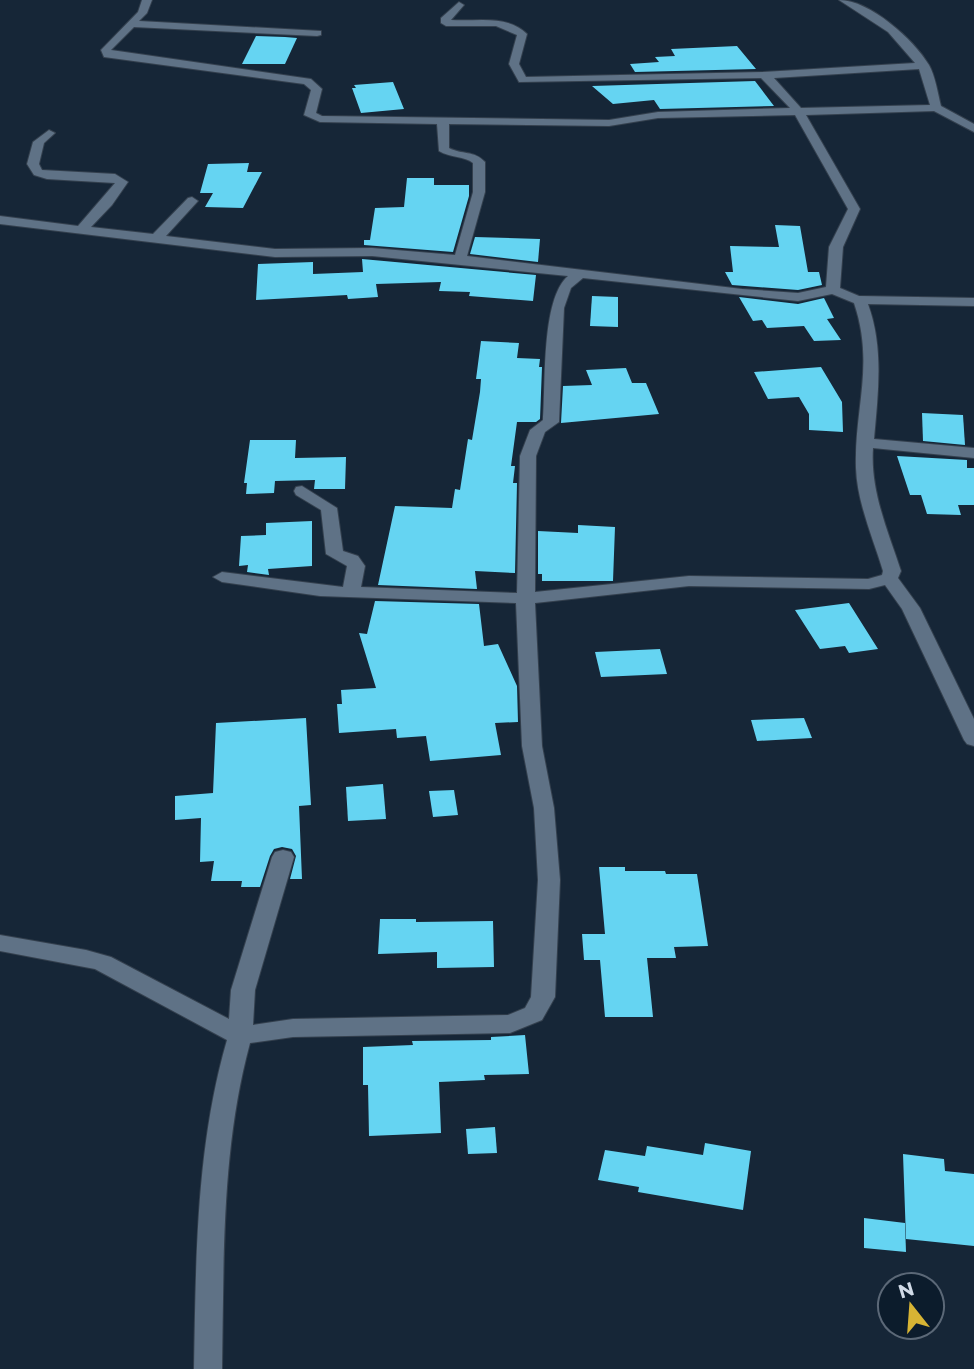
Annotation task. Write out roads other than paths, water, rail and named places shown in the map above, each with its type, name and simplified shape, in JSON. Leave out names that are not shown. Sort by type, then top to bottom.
[{"type":"street","points":[[147,0],[142,13],[106,50],[108,55],[307,81],[317,89],[310,115],[320,119],[615,123],[658,115],[936,108],[974,129]]},
{"type":"street","points":[[844,0],[878,19],[914,50],[924,66],[936,108]]},
{"type":"street","points":[[459,5],[446,18],[446,23],[510,25],[522,34],[513,57],[514,68],[523,79],[763,75],[924,66]]},
{"type":"street","points":[[131,24],[317,33]]},
{"type":"street","points":[[763,75],[779,87],[820,146],[838,184],[854,204],[836,247],[833,290]]},
{"type":"street","points":[[443,121],[443,149],[453,155],[472,156],[479,162],[479,192],[460,259]]},
{"type":"street","points":[[48,133],[39,142],[33,164],[38,172],[47,175],[115,178],[122,181],[108,202],[81,230]]},
{"type":"street","points":[[156,239],[192,201]]},
{"type":"street","points":[[0,220],[275,253],[372,252],[460,259],[779,296],[815,295],[833,290],[858,300],[863,304],[869,327],[872,382],[865,483],[891,571],[889,578]]},
{"type":"street","points":[[0,943],[103,963],[240,1036],[293,1028],[510,1024],[534,1014],[543,997],[549,880],[544,808],[532,746],[525,635],[528,456],[538,430],[551,422],[557,309],[565,286],[579,274]]},
{"type":"street","points":[[858,300],[974,302]]},
{"type":"street","points":[[867,443],[974,453]]},
{"type":"street","points":[[302,491],[329,508],[335,554],[352,560],[356,566],[351,592]]},
{"type":"street","points":[[222,577],[320,591],[526,598],[689,581],[869,584],[889,578]]},
{"type":"street","points":[[889,578],[911,608],[974,740]]},
{"type":"street","points":[[208,1369],[211,1204],[228,1079],[240,1036],[243,990],[283,857]]}]
